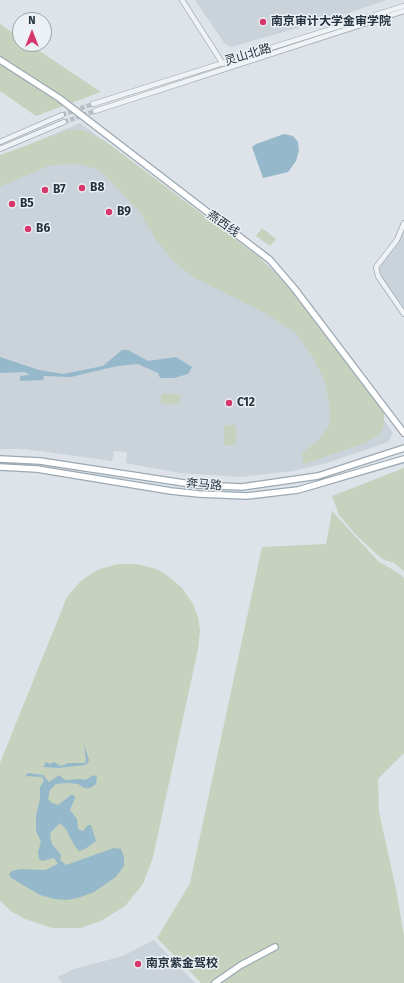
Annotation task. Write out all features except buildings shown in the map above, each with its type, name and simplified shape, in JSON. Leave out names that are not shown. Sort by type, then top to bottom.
[{"type":"main road","name":"燕西线","points":[[0,60],[71,107],[197,206],[267,257],[294,288],[404,433]]},
{"type":"main road","name":"奔马路","points":[[0,458],[40,461],[197,485],[242,487],[318,476],[404,448]]},
{"type":"main road","name":"奔马路","points":[[0,467],[44,470],[178,492],[247,496],[298,490],[404,459]]},
{"type":"main road","points":[[215,983],[241,965],[275,947]]},
{"type":"street","points":[[182,0],[225,69]]},
{"type":"street","name":"灵山北路","points":[[93,104],[404,6]]},
{"type":"street","name":"灵山北路","points":[[95,111],[404,11]]},
{"type":"street","points":[[0,142],[62,115]]},
{"type":"street","points":[[0,149],[64,122]]},
{"type":"street","points":[[404,223],[396,240],[376,267],[378,276],[404,314]]},
{"type":"shaded area","name":"南京审计大学金审学院","points":[[195,0],[387,0],[343,15],[231,47],[225,44]]},
{"type":"shaded area","points":[[80,123],[274,270],[348,367],[393,433],[388,442],[327,463],[293,471],[239,477],[180,473],[126,463],[127,452],[114,451],[112,461],[25,449],[0,449],[0,157]]},
{"type":"shaded area","points":[[404,232],[404,310],[378,272],[379,263],[399,241]]},
{"type":"shaded area","name":"南京紫金驾校","points":[[154,940],[195,983],[62,983],[58,977],[74,969],[123,956]]},
{"type":"green space","points":[[0,24],[12,32],[12,52],[41,52],[101,92],[36,116],[0,91]]},
{"type":"green space","points":[[69,130],[82,130],[105,141],[259,257],[289,287],[384,413],[384,426],[381,433],[365,443],[304,464],[302,453],[319,440],[330,424],[330,409],[325,382],[313,357],[296,333],[267,314],[193,277],[172,260],[157,241],[139,211],[100,170],[80,164],[50,165],[0,187],[0,155]]},
{"type":"green space","points":[[262,228],[276,239],[270,246],[256,236]]},
{"type":"green space","points":[[161,394],[180,394],[180,404],[161,404]]},
{"type":"green space","points":[[224,425],[236,425],[236,445],[224,445]]},
{"type":"green space","points":[[404,468],[404,571],[394,563],[382,559],[357,536],[339,515],[332,496]]},
{"type":"green space","points":[[332,511],[378,561],[404,578],[404,753],[378,779],[379,812],[396,889],[404,936],[404,983],[201,983],[157,938],[190,883],[262,547],[326,544]]},
{"type":"green space","points":[[118,564],[137,564],[156,569],[167,575],[182,588],[193,604],[198,617],[200,630],[198,649],[153,857],[143,884],[125,906],[101,921],[81,928],[52,928],[25,919],[12,912],[0,901],[0,763],[67,597],[79,583],[89,575],[100,569]]},
{"type":"water","points":[[284,134],[293,136],[298,142],[299,150],[296,161],[288,172],[263,178],[252,147],[256,144]]},
{"type":"water","points":[[122,350],[128,350],[148,361],[176,357],[192,367],[188,374],[174,378],[160,378],[158,373],[138,364],[117,366],[71,377],[44,376],[43,380],[20,381],[20,376],[30,375],[25,372],[0,373],[0,357],[39,370],[63,374],[103,366]]},
{"type":"water","points":[[84,744],[89,760],[85,765],[58,768],[43,767],[46,762],[50,764],[54,762],[61,766],[68,763],[86,762]]},
{"type":"water","points":[[28,773],[43,775],[49,782],[59,775],[65,780],[86,780],[93,775],[97,777],[96,784],[90,788],[84,788],[78,784],[56,784],[50,790],[48,799],[52,803],[58,805],[71,795],[74,795],[75,798],[70,810],[77,819],[78,829],[83,831],[88,825],[91,825],[96,841],[85,849],[79,851],[74,845],[66,829],[60,823],[51,832],[50,837],[52,844],[61,855],[60,860],[66,865],[114,848],[121,849],[124,857],[124,866],[116,877],[94,892],[67,900],[54,899],[40,895],[11,878],[9,874],[12,871],[20,869],[45,870],[58,864],[54,858],[42,861],[39,859],[38,852],[41,842],[36,831],[36,815],[40,799],[40,787],[44,781],[42,777],[25,776]]},
{"type":"tunnel","points":[[62,115],[93,104]]},
{"type":"tunnel","points":[[64,122],[95,111]]},
{"type":"place","name":"南京审计大学金审学院","points":[[263,22]]},
{"type":"place","name":"B8","points":[[82,188]]},
{"type":"place","name":"B7","points":[[45,190]]},
{"type":"place","name":"B5","points":[[12,204]]},
{"type":"place","name":"B9","points":[[109,212]]},
{"type":"place","name":"B6","points":[[28,229]]},
{"type":"place","name":"C12","points":[[229,403]]},
{"type":"place","name":"南京紫金驾校","points":[[138,964]]}]
